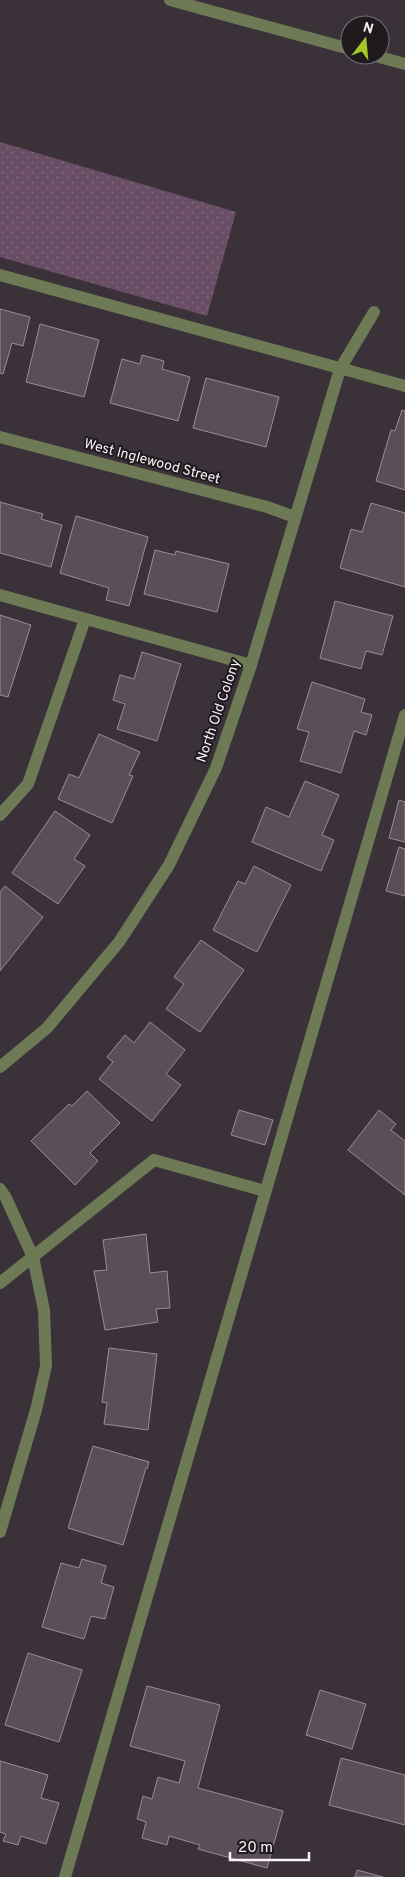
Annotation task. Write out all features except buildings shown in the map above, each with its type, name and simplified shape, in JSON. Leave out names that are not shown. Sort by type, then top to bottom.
[{"type":"street","points":[[170,0],[340,46]]},
{"type":"street","points":[[390,60],[405,64]]},
{"type":"street","points":[[0,275],[405,386]]},
{"type":"street","name":"North Old Colony","points":[[0,1067],[47,1028],[120,942],[169,865],[216,768],[251,665],[340,369],[374,312]]},
{"type":"street","name":"West Inglewood Street","points":[[0,437],[266,507],[296,518]]},
{"type":"street","points":[[0,595],[251,665]]},
{"type":"street","points":[[0,815],[28,784],[85,619]]},
{"type":"street","points":[[65,1877],[405,715]]},
{"type":"street","points":[[0,1283],[154,1160],[265,1191]]},
{"type":"street","points":[[0,1189],[6,1198],[32,1257],[44,1310],[46,1366],[36,1410],[0,1532]]},
{"type":"shaded area","points":[[0,142],[236,212],[207,316],[0,257]]}]
